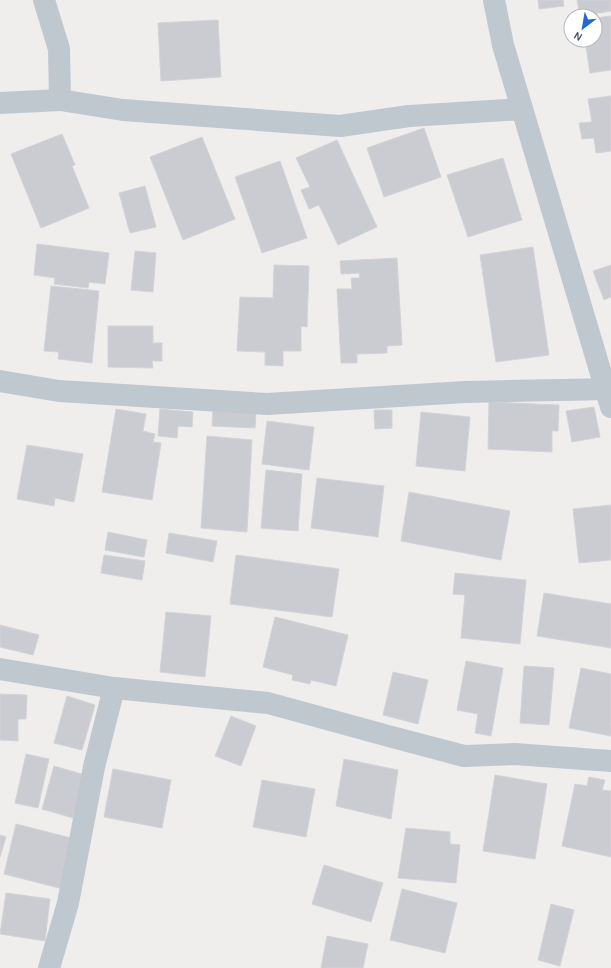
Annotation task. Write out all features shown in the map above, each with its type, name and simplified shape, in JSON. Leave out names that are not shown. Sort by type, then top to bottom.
[{"type":"street","points":[[44,0],[59,49],[60,100]]},
{"type":"street","points":[[0,381],[59,391],[267,404],[465,392],[609,395],[503,45],[494,0]]},
{"type":"street","points":[[0,103],[60,100],[123,110],[340,126],[409,116],[522,109]]},
{"type":"street","points":[[0,669],[114,688],[268,703],[464,756],[515,754],[611,761]]},
{"type":"street","points":[[49,968],[68,903],[94,766],[114,688]]},
{"type":"building","points":[[538,0],[563,0],[564,6],[539,9]]},
{"type":"building","points":[[577,0],[611,0],[611,11],[603,12],[603,8],[578,8]]},
{"type":"building","points":[[611,16],[611,70],[590,73],[586,48],[603,48],[603,17]]},
{"type":"building","points":[[218,20],[221,77],[161,81],[158,23]]},
{"type":"building","points":[[611,96],[611,151],[596,153],[594,138],[582,139],[579,123],[592,122],[588,99]]},
{"type":"building","points":[[424,128],[441,177],[384,197],[367,148]]},
{"type":"building","points":[[62,134],[75,165],[72,166],[89,208],[41,228],[11,154]]},
{"type":"building","points":[[202,137],[235,219],[183,240],[150,157]]},
{"type":"building","points":[[337,140],[377,227],[338,245],[319,205],[309,209],[301,190],[310,187],[296,158]]},
{"type":"building","points":[[503,158],[522,220],[468,237],[447,175]]},
{"type":"building","points":[[280,161],[307,238],[262,253],[235,177]]},
{"type":"building","points":[[145,186],[156,227],[130,233],[119,193]]},
{"type":"building","points":[[37,244],[109,253],[105,284],[89,282],[88,288],[54,284],[55,278],[34,275]]},
{"type":"building","points":[[533,247],[549,355],[496,362],[480,255]]},
{"type":"building","points":[[135,251],[156,253],[153,292],[131,290]]},
{"type":"building","points":[[397,258],[402,345],[387,346],[387,353],[357,354],[357,363],[341,363],[337,289],[352,289],[351,278],[360,278],[359,273],[341,274],[340,261]]},
{"type":"building","points":[[274,265],[309,266],[307,327],[301,326],[301,351],[283,351],[283,366],[265,365],[265,352],[237,351],[240,297],[273,298]]},
{"type":"building","points":[[611,265],[611,297],[604,300],[593,271]]},
{"type":"building","points":[[51,286],[99,291],[92,363],[58,359],[59,352],[44,351]]},
{"type":"building","points":[[108,326],[153,326],[153,343],[162,343],[162,361],[152,361],[153,368],[108,367]]},
{"type":"building","points":[[489,402],[559,405],[558,431],[552,431],[552,452],[488,449]]},
{"type":"building","points":[[594,407],[600,437],[572,442],[566,411]]},
{"type":"building","points":[[116,409],[146,414],[143,431],[155,434],[153,442],[161,443],[152,500],[102,492]]},
{"type":"building","points":[[160,409],[193,412],[192,427],[178,426],[177,438],[158,436]]},
{"type":"building","points":[[213,410],[256,412],[255,428],[212,426]]},
{"type":"building","points":[[374,410],[392,410],[392,428],[375,429]]},
{"type":"building","points":[[421,412],[470,417],[465,471],[416,466]]},
{"type":"building","points":[[267,421],[314,427],[309,470],[262,464]]},
{"type":"building","points":[[207,436],[252,440],[247,532],[201,528]]},
{"type":"building","points":[[27,445],[83,454],[74,502],[55,498],[54,506],[17,499]]},
{"type":"building","points":[[266,470],[302,474],[298,531],[261,528]]},
{"type":"building","points":[[317,478],[384,486],[378,537],[311,528]]},
{"type":"building","points":[[409,492],[510,511],[501,560],[401,541]]},
{"type":"building","points":[[611,505],[611,560],[579,563],[573,509]]},
{"type":"building","points":[[108,532],[147,540],[144,557],[105,550]]},
{"type":"building","points":[[169,533],[217,541],[213,562],[166,553]]},
{"type":"building","points":[[104,555],[145,561],[142,580],[101,573]]},
{"type":"building","points":[[236,555],[339,569],[332,617],[230,604]]},
{"type":"building","points":[[455,573],[526,580],[520,644],[461,638],[465,595],[453,594]]},
{"type":"building","points":[[544,593],[611,604],[611,648],[537,636]]},
{"type":"building","points":[[166,612],[211,616],[205,677],[160,672]]},
{"type":"building","points":[[275,617],[348,635],[336,686],[311,680],[310,684],[292,680],[293,675],[263,667]]},
{"type":"building","points":[[0,625],[39,635],[33,655],[0,647]]},
{"type":"building","points":[[466,661],[503,668],[491,736],[475,733],[478,714],[457,710]]},
{"type":"building","points":[[524,666],[554,668],[549,725],[520,723]]},
{"type":"building","points":[[581,668],[611,674],[611,736],[569,728]]},
{"type":"building","points":[[393,672],[428,680],[418,724],[383,715]]},
{"type":"building","points":[[0,694],[27,695],[26,719],[18,719],[18,741],[0,740]]},
{"type":"building","points":[[67,696],[95,705],[82,750],[54,743]]},
{"type":"building","points":[[231,716],[256,726],[241,766],[215,756]]},
{"type":"building","points":[[26,754],[49,759],[38,808],[15,803]]},
{"type":"building","points":[[344,759],[398,770],[391,819],[336,806]]},
{"type":"building","points":[[54,766],[85,775],[73,818],[42,809]]},
{"type":"building","points":[[113,769],[171,780],[162,828],[104,817]]},
{"type":"building","points":[[495,775],[547,784],[535,859],[483,851]]},
{"type":"building","points":[[589,777],[605,780],[602,790],[611,791],[611,857],[562,846],[575,784],[587,786]]},
{"type":"building","points":[[262,780],[315,789],[306,837],[253,827]]},
{"type":"building","points":[[16,824],[75,839],[63,889],[4,874]]},
{"type":"building","points":[[406,828],[450,832],[450,844],[460,845],[456,883],[398,878]]},
{"type":"building","points":[[0,835],[6,837],[0,857]]},
{"type":"building","points":[[324,865],[383,883],[371,922],[312,904]]},
{"type":"building","points":[[402,889],[457,903],[445,953],[390,940]]},
{"type":"building","points":[[6,893],[50,899],[45,941],[0,934]]},
{"type":"building","points":[[551,904],[574,910],[560,966],[538,960]]},
{"type":"building","points":[[327,936],[368,944],[363,968],[321,968]]}]
